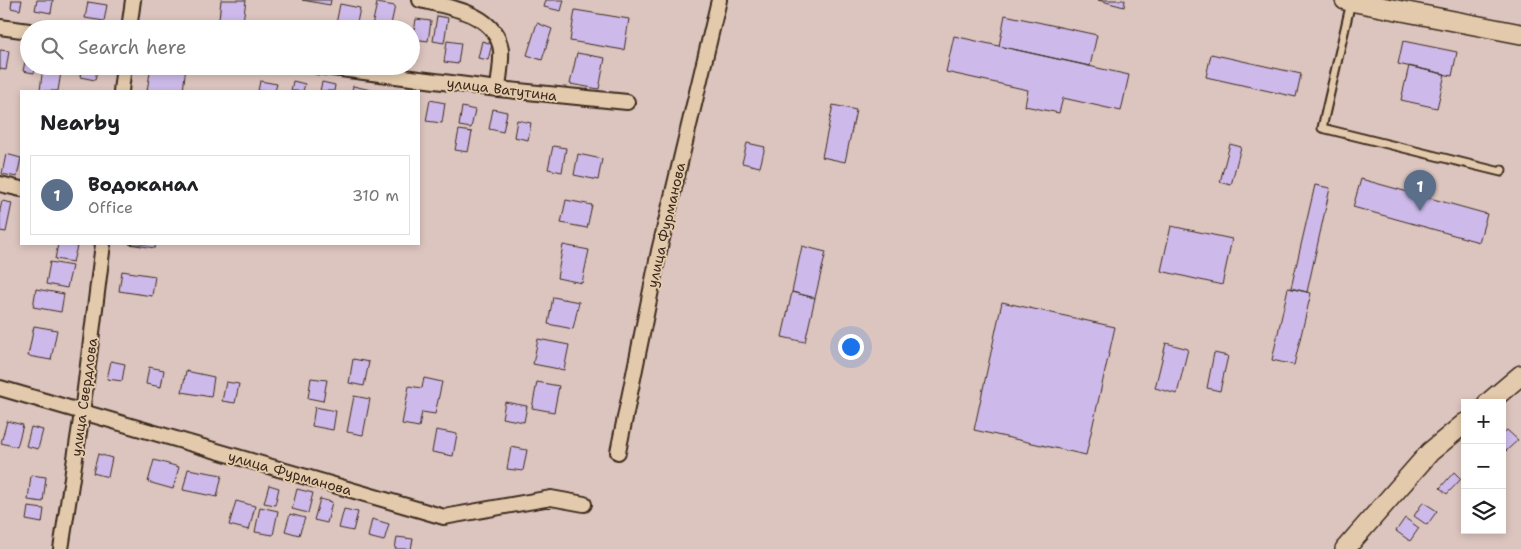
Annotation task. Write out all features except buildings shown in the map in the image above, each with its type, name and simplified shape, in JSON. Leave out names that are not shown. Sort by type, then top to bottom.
[{"type":"main road","points":[[1348,1],[1521,34]]},
{"type":"main road","points":[[1493,399],[1521,375]]},
{"type":"main road","points":[[1345,549],[1430,452],[1461,426]]},
{"type":"street","points":[[130,20],[133,0]]},
{"type":"street","points":[[420,0],[480,18],[492,30],[501,49],[498,89]]},
{"type":"street","name":"улица Фурманова","points":[[618,452],[659,251],[719,0]]},
{"type":"street","points":[[0,27],[20,30]]},
{"type":"street","points":[[121,90],[123,75]]},
{"type":"street","name":"улица Ватутина","points":[[388,75],[498,89],[627,102]]},
{"type":"street","points":[[0,184],[20,189]]},
{"type":"street","name":"улица Свердлова","points":[[62,549],[82,413],[103,245]]},
{"type":"street","name":"улица Фурманова","points":[[0,388],[444,517],[552,498],[584,504]]},
{"type":"lane","points":[[1348,1],[1322,128],[1501,172],[1502,170]]},
{"type":"place","name":"Водоканал","points":[[1420,211]]}]
